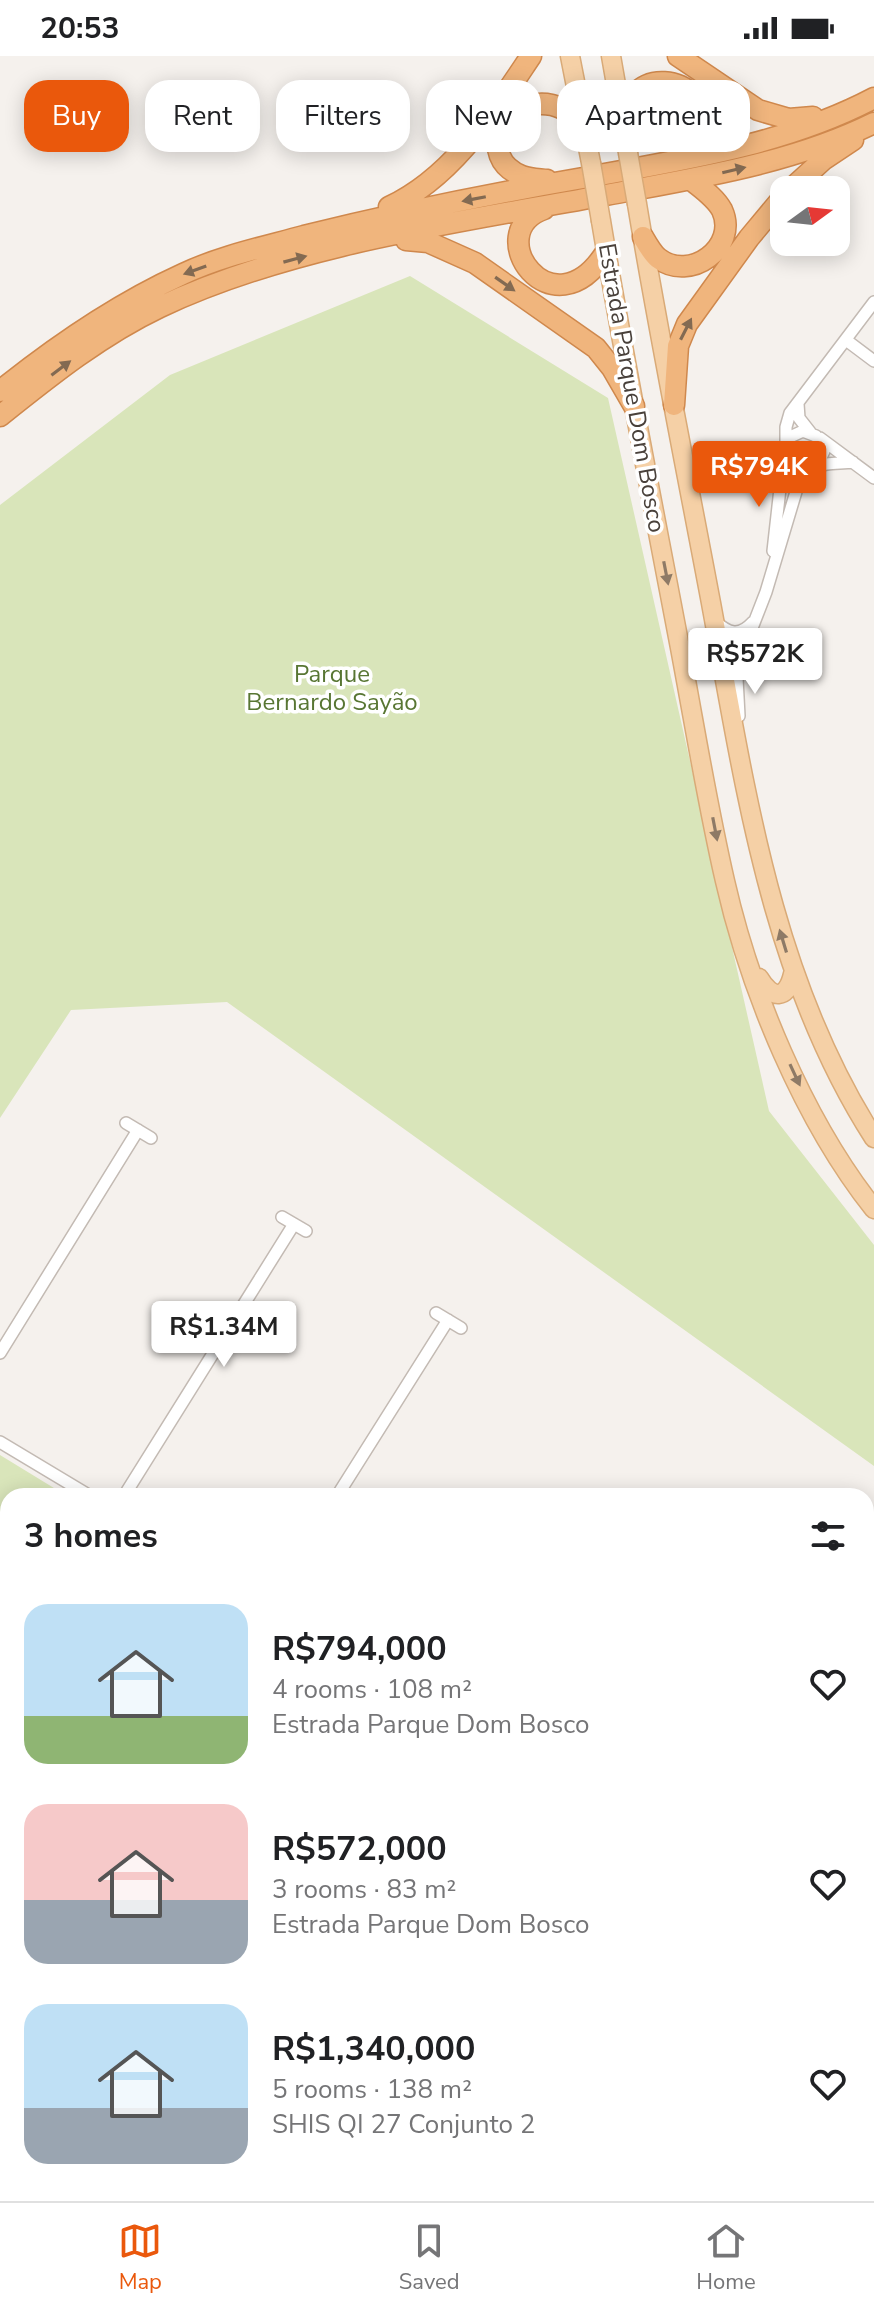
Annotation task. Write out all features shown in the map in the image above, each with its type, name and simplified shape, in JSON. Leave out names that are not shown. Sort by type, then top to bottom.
[{"type":"highway","points":[[377,218],[382,211],[412,196],[446,170],[531,56]]},
{"type":"highway","points":[[678,56],[758,110],[789,119],[840,116]]},
{"type":"highway","points":[[0,391],[58,346],[118,308],[185,273],[260,248],[377,218],[668,163],[783,135],[840,116],[874,98]]},
{"type":"highway","points":[[557,106],[536,104],[519,110],[503,122],[498,142],[502,159],[512,170],[524,177],[559,182]]},
{"type":"highway","points":[[0,416],[85,350],[158,308],[233,276],[382,238],[742,168],[809,148],[871,124]]},
{"type":"highway","points":[[807,176],[871,124]]},
{"type":"highway","points":[[668,163],[685,152]]},
{"type":"highway","points":[[643,237],[657,258],[670,264],[686,267],[702,263],[715,253],[723,241],[726,228],[723,213],[717,202],[690,179]]},
{"type":"highway","points":[[557,204],[534,212],[524,223],[518,242],[521,259],[533,275],[546,283],[574,283],[595,270],[606,252]]},
{"type":"highway","points":[[674,405],[678,346],[687,324],[770,213]]},
{"type":"highway","points":[[382,238],[428,242],[475,263],[596,348],[612,368],[634,406]]},
{"type":"main road","name":"Estrada Parque Dom Bosco","points":[[570,56],[575,80]]},
{"type":"main road","name":"Estrada Parque Dom Bosco","points":[[611,56],[615,80]]},
{"type":"main road","name":"Estrada Parque Dom Bosco","points":[[589,152],[725,883],[768,1017],[811,1110],[855,1185],[874,1209]]},
{"type":"main road","name":"Estrada Parque Dom Bosco","points":[[628,152],[765,879],[793,974],[828,1055],[874,1138]]},
{"type":"main road","points":[[744,946],[761,981],[774,995],[787,989],[793,974]]},
{"type":"street","points":[[773,570],[787,420],[874,302]]},
{"type":"street","points":[[846,340],[874,361]]},
{"type":"street","points":[[743,772],[737,678],[740,659],[773,570],[794,498],[824,451],[799,418],[798,404]]},
{"type":"street","points":[[785,448],[796,433],[813,434],[874,478]]},
{"type":"street","points":[[785,448],[792,467],[812,469],[853,462]]},
{"type":"street","points":[[714,620],[726,632],[733,634],[742,632],[756,618]]},
{"type":"street","points":[[126,1123],[151,1138]]},
{"type":"street","points":[[0,1353],[138,1130]]},
{"type":"street","points":[[282,1217],[306,1231]]},
{"type":"street","points":[[129,1488],[294,1224]]},
{"type":"street","points":[[436,1313],[461,1328]]},
{"type":"street","points":[[342,1488],[448,1320]]},
{"type":"street","points":[[0,1442],[77,1488]]},
{"type":"green space","name":"Parque Bernardo Sayão","points":[[410,276],[608,398],[769,1111],[874,1245],[874,1466],[227,1002],[71,1010],[0,1118],[0,505],[170,375]]},
{"type":"green space","points":[[0,1455],[54,1488],[0,1488]]}]
